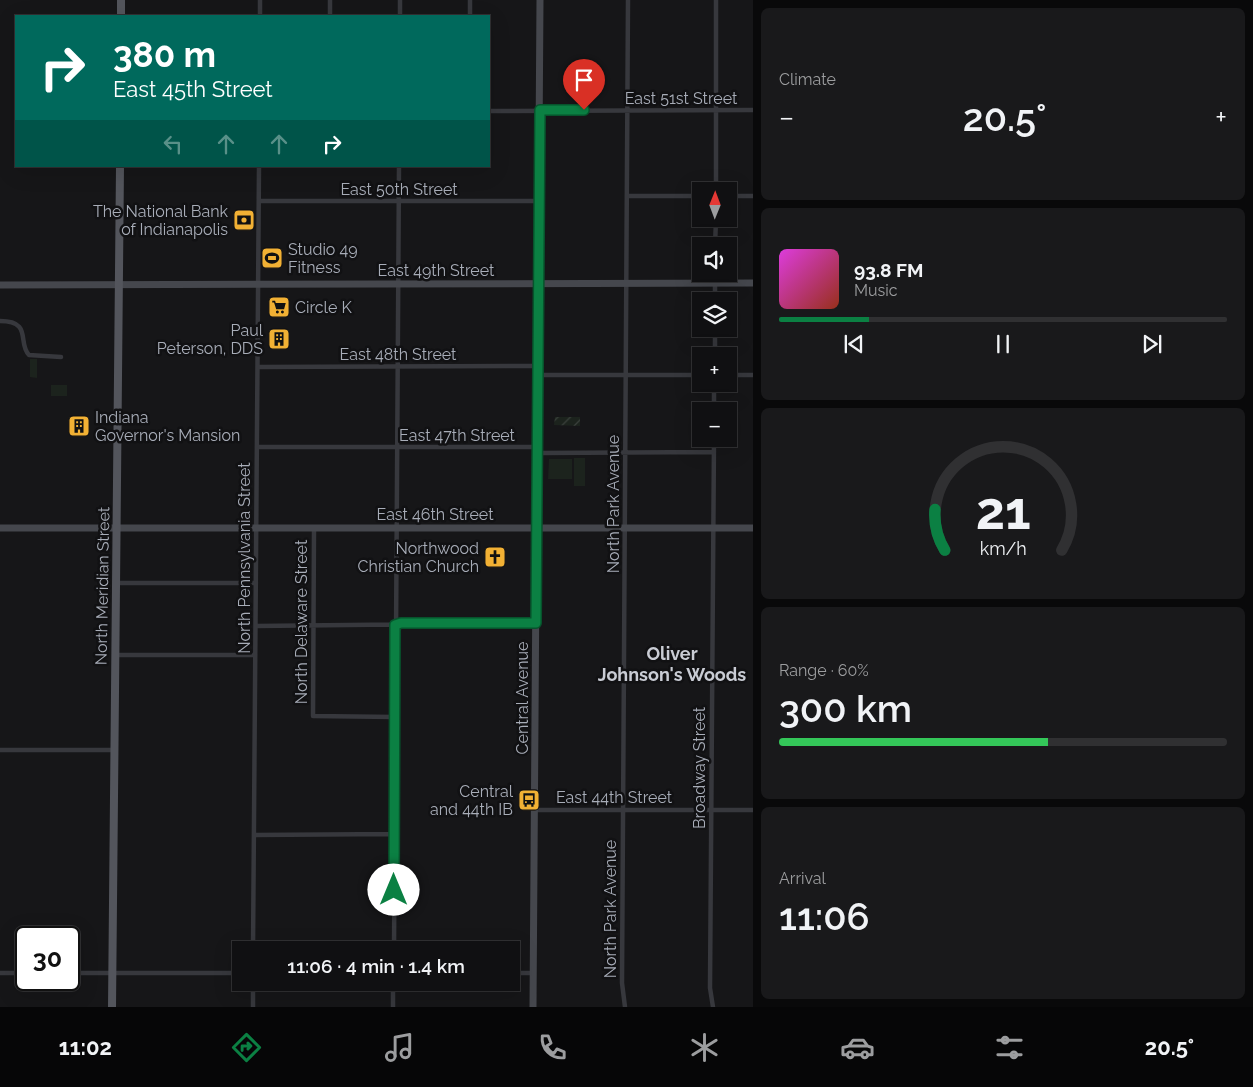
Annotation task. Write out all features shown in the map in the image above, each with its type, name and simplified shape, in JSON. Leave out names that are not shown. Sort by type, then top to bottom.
[{"type":"main road","points":[[121,0],[121,15]]},
{"type":"main road","name":"Central Avenue","points":[[533,1007],[540,0]]},
{"type":"main road","name":"North Meridian Street","points":[[112,1007],[120,167]]},
{"type":"main road","name":"East 49th Street","points":[[0,285],[753,283]]},
{"type":"main road","name":"East 46th Street","points":[[0,528],[753,528]]},
{"type":"street","points":[[260,0],[260,15]]},
{"type":"street","points":[[330,0],[330,15]]},
{"type":"street","points":[[400,0],[400,15]]},
{"type":"street","points":[[470,0],[470,15]]},
{"type":"street","name":"North Park Avenue","points":[[625,1007],[622,983],[628,0]]},
{"type":"street","points":[[716,0],[716,182]]},
{"type":"street","name":"East 51st Street","points":[[490,111],[753,110]]},
{"type":"street","name":"North Pennsylvania Street","points":[[253,941],[259,167]]},
{"type":"street","points":[[394,941],[399,167]]},
{"type":"street","points":[[627,196],[692,196]]},
{"type":"street","points":[[738,196],[753,196]]},
{"type":"street","name":"East 50th Street","points":[[259,201],[538,201]]},
{"type":"street","points":[[715,283],[715,292]]},
{"type":"street","points":[[0,321],[10,322],[20,328],[24,337],[25,351],[29,355],[61,357]]},
{"type":"street","name":"East 48th Street","points":[[258,366],[538,366]]},
{"type":"street","points":[[537,375],[692,375]]},
{"type":"street","points":[[737,375],[753,375]]},
{"type":"street","name":"East 47th Street","points":[[257,447],[537,447],[542,453],[714,452]]},
{"type":"street","name":"Broadway Street","points":[[713,1007],[710,990],[714,447]]},
{"type":"street","name":"North Delaware Street","points":[[314,528],[313,716],[396,717]]},
{"type":"street","points":[[116,583],[256,583]]},
{"type":"street","points":[[256,626],[536,623]]},
{"type":"street","points":[[116,655],[255,655]]},
{"type":"street","points":[[0,750],[114,750]]},
{"type":"street","name":"East 44th Street","points":[[535,810],[753,810]]},
{"type":"street","points":[[254,835],[395,834]]},
{"type":"street","points":[[80,972],[232,973]]},
{"type":"street","points":[[0,973],[15,973]]},
{"type":"street","points":[[520,973],[533,973]]},
{"type":"street","points":[[252,1007],[253,991]]},
{"type":"street","points":[[393,991],[393,1007]]},
{"type":"shaded area","points":[[30,359],[37,359],[37,378],[30,377]]},
{"type":"shaded area","points":[[51,385],[67,385],[67,396],[51,396]]},
{"type":"shaded area","points":[[555,417],[580,417],[580,426],[554,425]]},
{"type":"shaded area","points":[[574,458],[585,458],[585,486],[574,486]]},
{"type":"shaded area","points":[[549,459],[572,459],[572,479],[548,479]]},
{"type":"place","name":"The National Bank of Indianapolis","points":[[244,220]]},
{"type":"place","name":"Studio 49 Fitness","points":[[272,258]]},
{"type":"place","name":"Circle K","points":[[279,307]]},
{"type":"place","name":"Paul Peterson, DDS","points":[[279,339]]},
{"type":"place","name":"Indiana Governor's Mansion","points":[[79,426]]},
{"type":"place","name":"Northwood Christian Church","points":[[495,557]]},
{"type":"place","name":"Central and 44th IB","points":[[529,800]]},
{"type":"district","name":"Oliver Johnson's Woods","points":[[672,664]]},
{"type":"route","points":[[394,890],[395,625],[401,623],[536,623],[540,110],[584,110]]}]
